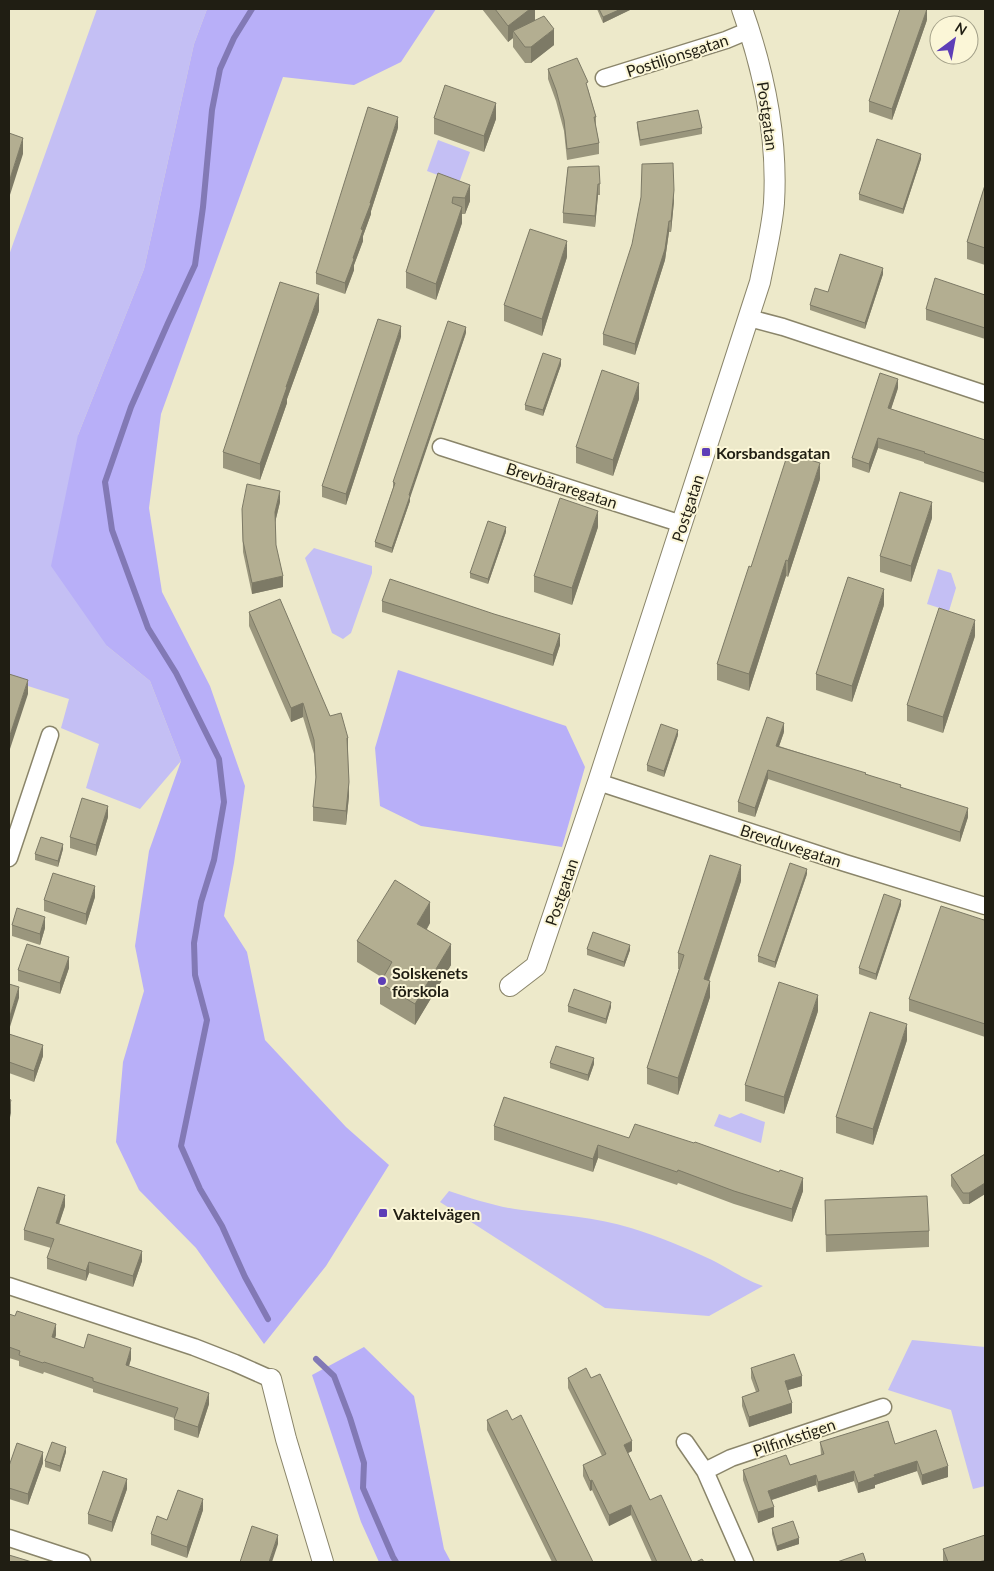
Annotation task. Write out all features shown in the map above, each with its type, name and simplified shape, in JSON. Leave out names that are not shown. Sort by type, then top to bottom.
[{"type":"street","name":"Postgatan","points":[[510,986],[536,966],[598,782],[760,282],[774,204],[775,170],[767,100],[761,68],[742,9]]},
{"type":"street","name":"Postiljonsgatan","points":[[604,78],[726,40],[750,30]]},
{"type":"street","points":[[749,318],[783,326],[985,394]]},
{"type":"street","name":"Brevbäraregatan","points":[[442,447],[682,524]]},
{"type":"street","points":[[9,858],[50,735]]},
{"type":"street","name":"Brevduvegatan","points":[[598,782],[838,861],[985,906]]},
{"type":"street","points":[[9,1286],[194,1347],[271,1379],[286,1440],[323,1562]]},
{"type":"street","name":"Pilfinkstigen","points":[[705,1471],[732,1458],[883,1407]]},
{"type":"street","points":[[685,1442],[705,1471],[745,1562]]},
{"type":"street","points":[[9,1538],[82,1562]]},
{"type":"shaded area","points":[[97,9],[207,9],[194,44],[144,269],[78,435],[107,646],[150,681],[181,761],[140,809],[86,788],[99,744],[61,728],[69,699],[9,680],[9,255]]},
{"type":"shaded area","points":[[207,9],[436,9],[401,62],[354,85],[283,77],[161,414],[149,508],[162,592],[210,686],[245,786],[224,916],[247,952],[265,1040],[346,1127],[389,1165],[326,1266],[264,1344],[196,1248],[139,1190],[116,1142],[123,1062],[144,991],[135,946],[149,851],[181,761],[150,681],[107,646],[51,566],[78,435],[144,269],[194,44]]},
{"type":"shaded area","points":[[438,140],[470,152],[459,183],[427,171]]},
{"type":"shaded area","points":[[314,548],[372,566],[372,573],[351,633],[343,639],[332,633],[305,558]]},
{"type":"shaded area","points":[[938,569],[951,573],[956,588],[949,611],[927,604]]},
{"type":"shaded area","points":[[398,670],[566,726],[585,767],[562,847],[421,826],[380,806],[375,748]]},
{"type":"shaded area","points":[[741,1113],[765,1122],[761,1143],[714,1126],[719,1114],[730,1118]]},
{"type":"shaded area","points":[[449,1191],[503,1207],[590,1219],[631,1228],[662,1238],[692,1251],[763,1286],[709,1316],[605,1308],[440,1202]]},
{"type":"shaded area","points":[[912,1340],[985,1347],[985,1486],[973,1489],[951,1410],[888,1390]]},
{"type":"shaded area","points":[[364,1347],[414,1396],[444,1549],[451,1562],[379,1562],[361,1522],[312,1375]]},
{"type":"building","points":[[495,9],[530,9],[508,26]]},
{"type":"building","points":[[599,9],[621,9],[603,17]]},
{"type":"building","points":[[900,9],[927,9],[892,109],[869,101]]},
{"type":"building","points":[[544,16],[554,29],[531,47],[525,47],[513,31]]},
{"type":"building","points":[[577,58],[588,82],[586,83],[596,117],[594,117],[599,143],[567,149],[564,120],[548,69]]},
{"type":"building","points":[[445,85],[496,103],[484,136],[434,118]]},
{"type":"building","points":[[368,107],[398,117],[345,283],[316,273]]},
{"type":"building","points":[[698,110],[702,128],[640,140],[637,122]]},
{"type":"building","points":[[9,133],[23,138],[9,182]]},
{"type":"building","points":[[877,139],[921,154],[903,209],[859,194]]},
{"type":"building","points":[[673,163],[674,190],[671,221],[669,221],[665,249],[635,344],[603,334],[632,244],[641,197],[642,164]]},
{"type":"building","points":[[599,166],[600,184],[598,184],[595,216],[563,213],[568,167]]},
{"type":"building","points":[[438,173],[470,185],[465,198],[453,197],[452,203],[462,207],[436,284],[406,272]]},
{"type":"building","points":[[985,185],[985,248],[967,242]]},
{"type":"building","points":[[530,229],[567,241],[542,319],[504,305]]},
{"type":"building","points":[[840,254],[883,268],[865,323],[810,305],[815,288],[828,292]]},
{"type":"building","points":[[935,278],[985,295],[985,328],[926,309]]},
{"type":"building","points":[[280,282],[319,294],[260,464],[223,452]]},
{"type":"building","points":[[378,319],[401,326],[346,494],[322,486]]},
{"type":"building","points":[[448,321],[466,327],[392,548],[375,542],[395,483],[393,482]]},
{"type":"building","points":[[543,353],[561,359],[543,410],[525,405]]},
{"type":"building","points":[[602,370],[639,383],[613,460],[576,447]]},
{"type":"building","points":[[880,373],[898,379],[888,408],[985,440],[985,473],[878,438],[869,464],[852,458]]},
{"type":"building","points":[[788,453],[820,463],[749,674],[717,664]]},
{"type":"building","points":[[247,484],[280,491],[275,512],[276,545],[283,576],[252,583],[243,541],[242,509]]},
{"type":"building","points":[[900,492],[932,502],[911,566],[880,556]]},
{"type":"building","points":[[560,498],[598,511],[572,588],[534,576]]},
{"type":"building","points":[[488,521],[506,527],[488,579],[470,573]]},
{"type":"building","points":[[848,577],[884,589],[852,686],[816,674]]},
{"type":"building","points":[[390,579],[560,634],[553,655],[382,601]]},
{"type":"building","points":[[280,599],[330,716],[341,713],[348,738],[349,782],[346,811],[313,807],[316,777],[314,740],[303,703],[291,708],[249,612]]},
{"type":"building","points":[[939,608],[975,620],[943,717],[907,705]]},
{"type":"building","points":[[9,674],[28,680],[9,738]]},
{"type":"building","points":[[767,717],[784,723],[776,746],[866,773],[901,785],[900,787],[968,808],[960,832],[768,770],[755,808],[738,802]]},
{"type":"building","points":[[661,724],[678,730],[664,771],[647,765]]},
{"type":"building","points":[[82,798],[108,806],[96,845],[70,837]]},
{"type":"building","points":[[41,837],[63,844],[58,861],[35,854]]},
{"type":"building","points":[[710,855],[741,865],[704,979],[710,981],[678,1078],[647,1068],[684,955],[678,953]]},
{"type":"building","points":[[790,863],[807,869],[775,962],[758,956]]},
{"type":"building","points":[[53,873],[95,886],[86,914],[44,900]]},
{"type":"building","points":[[395,880],[430,902],[417,924],[451,944],[415,1004],[380,983],[392,962],[357,941]]},
{"type":"building","points":[[884,894],[901,900],[876,974],[859,968]]},
{"type":"building","points":[[941,906],[984,920],[985,917],[985,1024],[909,999]]},
{"type":"building","points":[[17,908],[45,917],[40,934],[12,925]]},
{"type":"building","points":[[593,932],[630,945],[624,962],[587,949]]},
{"type":"building","points":[[27,944],[69,957],[60,983],[18,970]]},
{"type":"building","points":[[779,982],[818,995],[784,1097],[745,1085]]},
{"type":"building","points":[[9,984],[19,987],[9,1019]]},
{"type":"building","points":[[574,989],[611,1002],[606,1019],[568,1006]]},
{"type":"building","points":[[870,1012],[907,1024],[873,1129],[836,1117]]},
{"type":"building","points":[[9,1034],[43,1045],[34,1071],[9,1062]]},
{"type":"building","points":[[556,1046],[594,1058],[588,1075],[550,1063]]},
{"type":"building","points":[[504,1097],[629,1138],[635,1124],[695,1142],[779,1172],[780,1170],[803,1178],[792,1209],[598,1145],[593,1159],[494,1126]]},
{"type":"building","points":[[985,1154],[985,1183],[969,1193],[963,1193],[951,1175]]},
{"type":"building","points":[[38,1187],[65,1195],[56,1223],[142,1251],[133,1276],[89,1262],[86,1271],[47,1258],[54,1239],[24,1230]]},
{"type":"building","points":[[927,1196],[929,1231],[826,1235],[825,1200]]},
{"type":"building","points":[[17,1311],[56,1324],[52,1337],[84,1348],[88,1334],[131,1348],[126,1365],[209,1393],[198,1427],[174,1419],[178,1408],[93,1381],[93,1378],[19,1355],[20,1351],[9,1347],[9,1314],[15,1316]]},
{"type":"building","points":[[794,1354],[802,1376],[785,1381],[792,1403],[749,1417],[742,1397],[759,1391],[751,1368]]},
{"type":"building","points":[[586,1368],[591,1378],[600,1374],[632,1441],[624,1445],[650,1500],[661,1495],[692,1562],[657,1562],[631,1505],[609,1515],[592,1480],[590,1481],[583,1465],[606,1454],[568,1378]]},
{"type":"building","points":[[507,1410],[512,1420],[521,1415],[593,1562],[557,1562],[487,1420]]},
{"type":"building","points":[[888,1421],[895,1444],[936,1430],[948,1466],[922,1475],[917,1461],[874,1475],[875,1477],[858,1483],[854,1471],[818,1482],[816,1475],[768,1491],[774,1507],[758,1512],[743,1470],[786,1455],[790,1465],[824,1454],[820,1442]]},
{"type":"building","points":[[52,1442],[66,1447],[60,1466],[45,1461]]},
{"type":"building","points":[[17,1443],[43,1452],[28,1494],[9,1488],[9,1466]]},
{"type":"building","points":[[103,1471],[127,1479],[112,1522],[88,1514]]},
{"type":"building","points":[[178,1490],[203,1499],[187,1547],[151,1534],[157,1516],[167,1520]]},
{"type":"building","points":[[793,1521],[799,1538],[777,1546],[772,1528]]},
{"type":"building","points":[[252,1526],[278,1535],[269,1562],[240,1562]]},
{"type":"building","points":[[985,1535],[985,1560],[979,1562],[948,1562],[943,1549]]},
{"type":"building","points":[[863,1553],[866,1562],[837,1562]]},
{"type":"building","points":[[9,1555],[32,1562],[9,1562]]},
{"type":"waterway","points":[[252,9],[234,38],[220,69],[212,110],[203,207],[195,265],[131,407],[105,482],[112,530],[148,628],[176,673],[219,759],[224,802],[214,860],[201,902],[194,943],[195,975],[207,1020],[181,1146],[200,1189],[222,1226],[245,1277],[268,1319]]},
{"type":"waterway","points":[[316,1359],[334,1376],[364,1463],[363,1488],[396,1562]]},
{"type":"place","name":"Korsbandsgatan","points":[[706,452]]},
{"type":"place","name":"Solskenets förskola","points":[[382,981]]},
{"type":"place","name":"Vaktelvägen","points":[[383,1213]]}]
